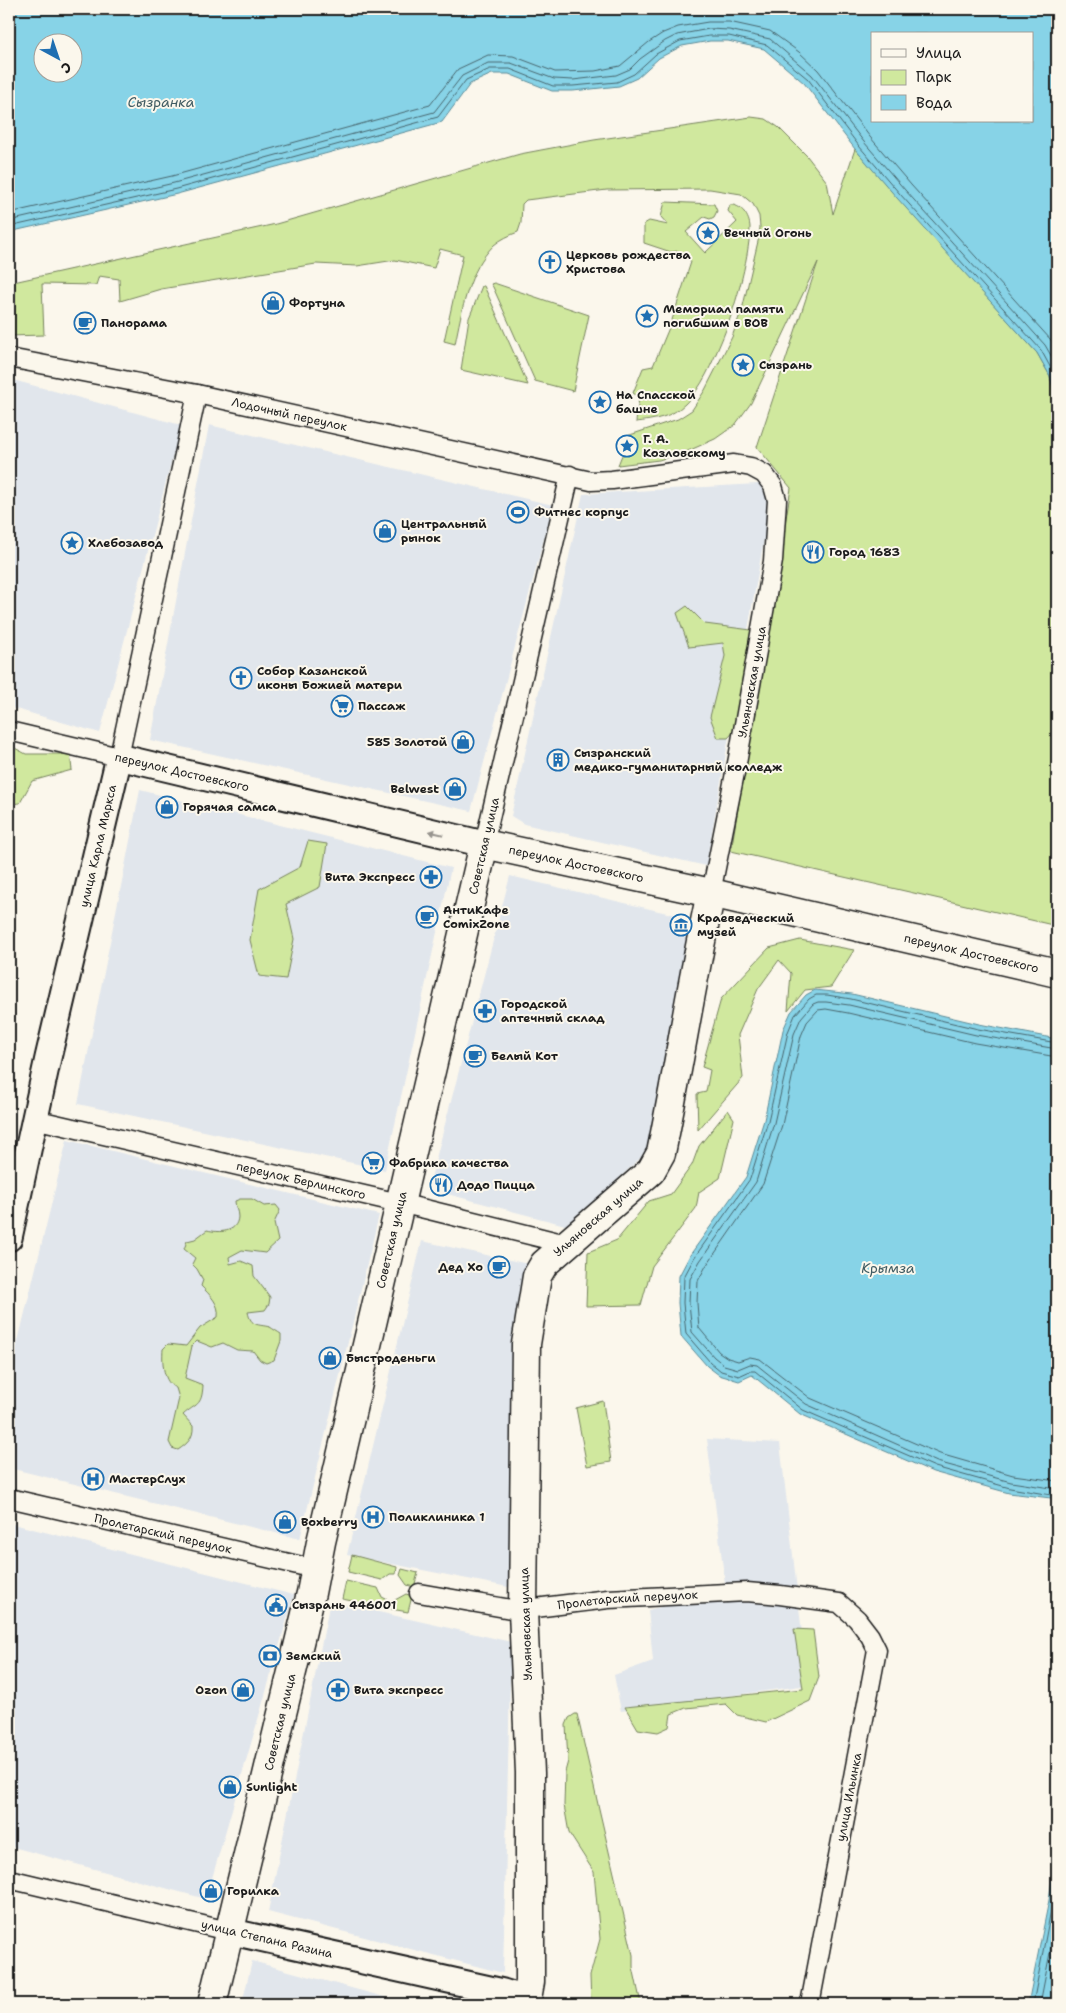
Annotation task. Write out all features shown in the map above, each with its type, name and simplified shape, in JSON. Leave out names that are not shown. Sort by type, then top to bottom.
[{"type":"main road","name":"переулок Достоевского","points":[[484,844],[711,893],[1057,973]]},
{"type":"main road","name":"Советская улица","points":[[212,2004],[484,844]]},
{"type":"main road","name":"Ульяновская улица","points":[[526,2002],[530,1982],[530,1773],[523,1611],[526,1344],[537,1276],[544,1264],[651,1171],[658,1162],[676,1078],[694,968],[711,893]]},
{"type":"street","name":"Лодочный переулок","points":[[9,358],[197,394],[591,481],[734,464]]},
{"type":"street","name":"улица Карла Маркса","points":[[9,1238],[34,1119],[119,757],[197,394]]},
{"type":"street","name":"Ульяновская улица","points":[[711,893],[738,758],[773,560],[777,500],[773,486],[764,474],[751,467],[734,464]]},
{"type":"street","name":"Советская улица","points":[[484,844],[570,475]]},
{"type":"street","name":"переулок Достоевского","points":[[9,731],[484,844]]},
{"type":"street","name":"переулок Берлинского","points":[[34,1119],[566,1244]]},
{"type":"street","name":"Пролетарский переулок","points":[[9,1498],[315,1569]]},
{"type":"street","name":"Пролетарский переулок","points":[[419,1593],[523,1611],[608,1599],[747,1592],[839,1603]]},
{"type":"street","name":"улица Ильинка","points":[[810,2004],[877,1650],[858,1619],[839,1603]]},
{"type":"street","name":"улица Степана Разина","points":[[9,1879],[228,1931],[503,1992],[526,2002]]},
{"type":"shaded area","points":[[9,379],[181,425],[100,733],[9,707]]},
{"type":"shaded area","points":[[209,425],[553,505],[471,811],[150,740]]},
{"type":"shaded area","points":[[774,483],[706,866],[524,824],[511,816],[583,494]]},
{"type":"shaded area","points":[[140,790],[451,868],[385,1170],[78,1104]]},
{"type":"shaded area","points":[[510,876],[701,921],[650,1149],[569,1226],[428,1189]]},
{"type":"shaded area","points":[[67,1140],[379,1215],[300,1539],[9,1468],[9,1378]]},
{"type":"shaded area","points":[[422,1241],[528,1264],[519,1294],[508,1587],[347,1555]]},
{"type":"shaded area","points":[[707,1439],[780,1443],[808,1685],[621,1711],[614,1675],[653,1661],[648,1610],[726,1592]]},
{"type":"shaded area","points":[[9,1523],[294,1595],[206,1899],[9,1846]]},
{"type":"shaded area","points":[[330,1601],[511,1642],[503,1973],[268,1912]]},
{"type":"shaded area","points":[[252,1961],[410,2004],[242,2004]]},
{"type":"green space","points":[[751,117],[766,119],[778,127],[807,156],[827,182],[833,214],[855,149],[1037,353],[1050,376],[1057,403],[1057,926],[731,851],[791,488],[757,447],[818,262],[751,403],[735,425],[715,439],[688,451],[659,460],[618,465],[622,455],[629,453],[631,439],[627,436],[678,419],[692,410],[705,390],[732,337],[743,306],[760,227],[759,216],[753,204],[741,194],[710,189],[607,190],[526,200],[522,204],[521,223],[518,232],[494,245],[485,255],[472,279],[460,318],[455,344],[444,341],[463,255],[440,249],[434,268],[395,260],[357,266],[316,264],[161,289],[120,301],[119,279],[99,276],[96,285],[42,284],[44,335],[9,336],[9,283],[276,224],[520,154],[594,140]]},
{"type":"green space","points":[[665,202],[714,204],[717,211],[714,217],[710,219],[704,217],[686,232],[705,253],[737,222],[728,211],[730,205],[738,207],[747,216],[750,224],[749,241],[744,270],[731,316],[706,375],[691,398],[680,408],[669,415],[636,422],[639,397],[633,393],[643,368],[653,366],[671,323],[691,262],[688,257],[678,251],[671,252],[644,243],[644,224],[649,221],[668,225],[661,217]]},
{"type":"green space","points":[[494,283],[589,315],[573,391],[535,381],[491,284]]},
{"type":"green space","points":[[482,286],[484,286],[528,385],[461,370],[469,318]]},
{"type":"green space","points":[[687,606],[705,624],[759,631],[739,726],[728,738],[718,738],[710,717],[725,656],[723,643],[689,647],[677,613]]},
{"type":"green space","points":[[9,745],[26,754],[70,754],[72,770],[32,781],[20,803],[9,804]]},
{"type":"green space","points":[[308,841],[327,844],[320,887],[286,904],[294,939],[286,979],[259,976],[250,940],[259,889],[300,867]]},
{"type":"green space","points":[[800,940],[854,950],[831,987],[805,990],[788,1011],[791,973],[779,960],[758,989],[738,1035],[743,1078],[698,1130],[697,1094],[706,1092],[710,1070],[702,1067],[721,999],[769,948]]},
{"type":"green space","points":[[728,1110],[734,1119],[720,1178],[699,1192],[696,1208],[652,1266],[641,1305],[586,1306],[588,1252],[617,1240],[649,1201],[671,1194],[692,1165],[699,1146]]},
{"type":"green space","points":[[252,1199],[264,1206],[276,1205],[280,1210],[274,1223],[278,1241],[265,1253],[242,1250],[229,1257],[230,1264],[241,1261],[253,1266],[254,1276],[270,1297],[269,1304],[265,1310],[248,1312],[249,1317],[253,1323],[270,1327],[281,1334],[281,1341],[274,1360],[266,1363],[260,1360],[253,1351],[237,1350],[223,1343],[212,1347],[197,1341],[192,1346],[185,1378],[203,1385],[198,1404],[183,1415],[193,1426],[193,1430],[189,1440],[178,1450],[172,1448],[169,1442],[179,1398],[176,1388],[168,1382],[166,1377],[163,1366],[163,1349],[168,1344],[186,1346],[200,1328],[218,1317],[214,1300],[201,1286],[203,1280],[192,1264],[195,1258],[184,1249],[187,1241],[195,1239],[207,1230],[227,1231],[231,1229],[237,1222],[238,1217],[235,1201]]},
{"type":"green space","points":[[603,1401],[611,1462],[587,1466],[576,1408]]},
{"type":"green space","points":[[352,1555],[397,1567],[396,1574],[390,1574],[382,1580],[348,1572]]},
{"type":"green space","points":[[402,1569],[418,1573],[414,1587],[407,1585],[400,1575]]},
{"type":"green space","points":[[346,1581],[378,1588],[382,1597],[390,1601],[388,1608],[342,1599]]},
{"type":"green space","points":[[406,1594],[412,1596],[408,1612],[391,1609],[395,1600]]},
{"type":"green space","points":[[794,1629],[813,1630],[819,1677],[810,1701],[766,1722],[737,1715],[726,1704],[686,1708],[671,1714],[669,1727],[658,1732],[638,1729],[625,1707],[803,1689]]},
{"type":"green space","points":[[577,1714],[633,1955],[633,1967],[641,2004],[591,2004],[590,1976],[600,1939],[594,1872],[569,1833],[564,1805],[565,1772],[568,1761],[566,1725],[569,1718]]},
{"type":"water","name":"Сызранка","points":[[9,9],[1057,9],[1057,403],[1050,376],[1037,353],[897,198],[855,149],[804,83],[764,49],[728,41],[710,41],[682,46],[659,58],[637,78],[619,86],[573,91],[552,91],[509,74],[492,74],[470,84],[442,122],[177,194],[9,232]]},
{"type":"water","name":"Крымза","points":[[815,990],[852,994],[979,1024],[1057,1039],[1057,1501],[1051,1498],[1009,1493],[933,1472],[800,1414],[752,1375],[739,1381],[719,1375],[707,1366],[681,1336],[678,1303],[679,1276],[690,1255],[746,1177],[764,1120],[783,1030],[791,1012],[806,995]]},
{"type":"water","points":[[1057,1844],[1057,2004],[1028,2004],[1049,1900]]},
{"type":"place","name":"Вечный Огонь","points":[[708,233]]},
{"type":"place","name":"Церковь рождества Христова","points":[[550,262]]},
{"type":"place","name":"Фортуна","points":[[273,303]]},
{"type":"place","name":"Мемориал памяти погибшим в ВОВ","points":[[647,316]]},
{"type":"place","name":"Панорама","points":[[85,323]]},
{"type":"place","name":"Сызрань","points":[[743,365]]},
{"type":"place","name":"На Спасской башне","points":[[600,402]]},
{"type":"place","name":"Г. А. Козловскому","points":[[627,446]]},
{"type":"place","name":"Фитнес корпус","points":[[518,512]]},
{"type":"place","name":"Центральный рынок","points":[[385,531]]},
{"type":"place","name":"Хлебозавод","points":[[72,543]]},
{"type":"place","name":"Город 1683","points":[[813,552]]},
{"type":"place","name":"Собор Казанской иконы Божией матери","points":[[241,678]]},
{"type":"place","name":"Пассаж","points":[[342,706]]},
{"type":"place","name":"585 Золотой","points":[[463,742]]},
{"type":"place","name":"Сызранский медико-гуманитарный колледж","points":[[558,760]]},
{"type":"place","name":"Belwest","points":[[455,789]]},
{"type":"place","name":"Горячая самса","points":[[167,807]]},
{"type":"place","name":"Вита Экспресс","points":[[431,877]]},
{"type":"place","name":"АнтиКафе ComixZone","points":[[427,917]]},
{"type":"place","name":"Краеведческий музей","points":[[681,925]]},
{"type":"place","name":"Городской аптечный склад","points":[[485,1011]]},
{"type":"place","name":"Белый Кот","points":[[475,1056]]},
{"type":"place","name":"Фабрика качества","points":[[373,1163]]},
{"type":"place","name":"Додо Пицца","points":[[441,1185]]},
{"type":"place","name":"Дед Хо","points":[[499,1267]]},
{"type":"place","name":"Быстроденьги","points":[[330,1358]]},
{"type":"place","name":"МастерСлух","points":[[93,1479]]},
{"type":"place","name":"Поликлиника 1","points":[[373,1517]]},
{"type":"place","name":"Boxberry","points":[[285,1522]]},
{"type":"place","name":"Сызрань 446001","points":[[276,1605]]},
{"type":"place","name":"Земский","points":[[270,1656]]},
{"type":"place","name":"Ozon","points":[[243,1690]]},
{"type":"place","name":"Вита экспресс","points":[[338,1690]]},
{"type":"place","name":"Sunlight","points":[[230,1787]]},
{"type":"place","name":"Горилка","points":[[211,1891]]}]
